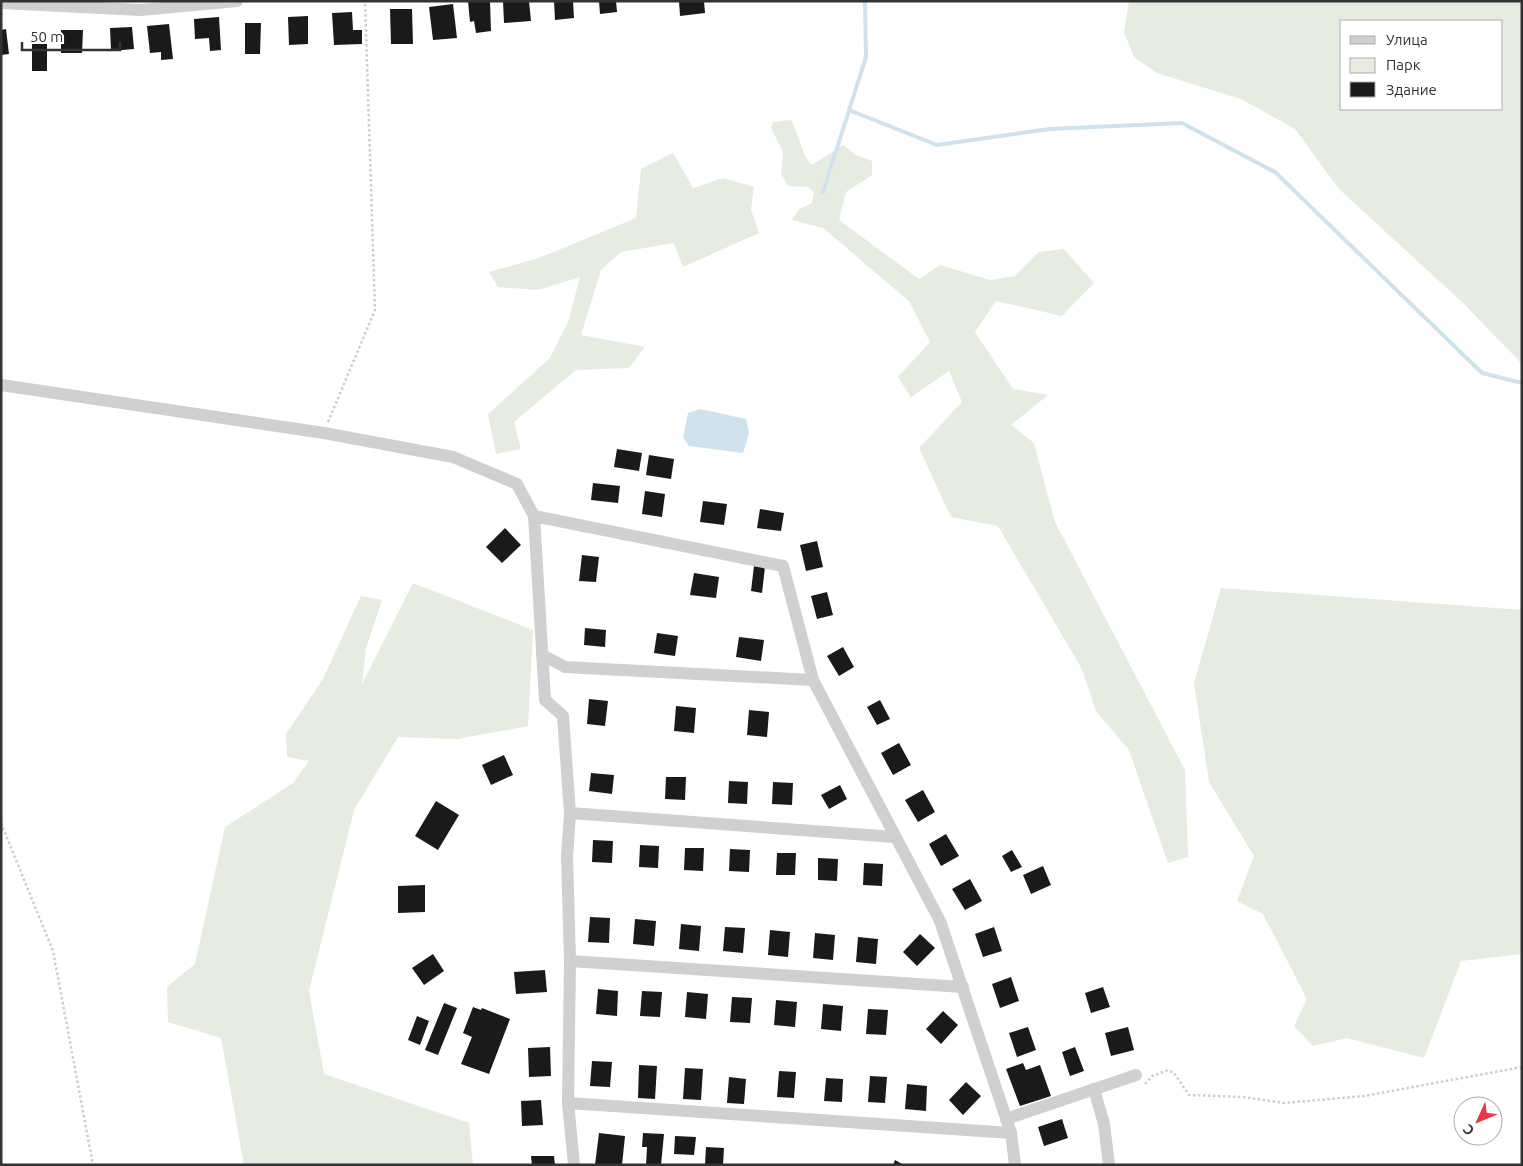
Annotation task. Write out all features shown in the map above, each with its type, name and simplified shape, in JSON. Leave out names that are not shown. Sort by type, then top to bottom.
[{"type":"street","points":[[1,3],[141,10],[237,1]]},
{"type":"street","points":[[1,385],[324,433],[454,457],[516,484],[534,516],[545,700],[563,716],[570,813],[567,856],[570,961],[568,1103],[574,1165]]},
{"type":"street","points":[[534,516],[783,566],[813,680],[940,921],[1006,1119],[1015,1165]]},
{"type":"street","points":[[542,654],[565,667],[813,680]]},
{"type":"street","points":[[570,813],[896,837]]},
{"type":"street","points":[[570,961],[963,987]]},
{"type":"street","points":[[1006,1119],[1094,1090],[1139,1080]]},
{"type":"street","points":[[1094,1090],[1104,1124],[1109,1165]]},
{"type":"street","points":[[568,1103],[1010,1133]]},
{"type":"path","points":[[324,433],[376,310],[365,1]]},
{"type":"path","points":[[1,823],[52,951],[93,1165]]},
{"type":"path","points":[[1139,1080],[1148,1083],[1152,1076],[1168,1070],[1174,1073],[1189,1095],[1243,1097],[1284,1103],[1364,1096],[1522,1067]]},
{"type":"green space","points":[[1129,1],[1522,1],[1522,364],[1463,303],[1339,189],[1295,129],[1241,99],[1157,73],[1134,57],[1124,32]]},
{"type":"green space","points":[[791,120],[806,156],[812,165],[843,145],[856,155],[872,161],[872,175],[846,192],[839,220],[919,279],[940,265],[990,280],[1015,276],[1039,252],[1064,249],[1094,283],[1062,316],[996,301],[975,332],[1013,389],[1048,395],[1011,425],[1034,443],[1055,522],[1185,770],[1188,857],[1168,863],[1129,750],[1096,711],[1082,669],[998,526],[951,517],[919,448],[962,402],[949,371],[911,397],[898,377],[930,342],[909,301],[823,228],[792,220],[799,209],[812,203],[814,193],[808,187],[788,186],[781,173],[783,152],[771,128],[773,122]]},
{"type":"green space","points":[[673,153],[693,188],[723,178],[754,187],[751,210],[759,233],[683,267],[674,243],[621,252],[601,270],[581,335],[645,347],[629,368],[576,370],[514,422],[521,449],[496,454],[488,414],[550,358],[568,322],[580,277],[538,290],[498,287],[489,272],[539,258],[636,218],[641,169]]},
{"type":"green space","points":[[413,583],[533,630],[528,726],[457,739],[398,737],[354,810],[309,991],[324,1074],[469,1123],[473,1165],[244,1165],[221,1038],[168,1022],[167,987],[195,964],[225,827],[293,783],[309,761],[287,757],[286,734],[323,679],[361,596],[382,600],[366,648],[362,684]]},
{"type":"green space","points":[[1221,588],[1522,610],[1522,954],[1461,961],[1424,1058],[1347,1038],[1313,1046],[1294,1026],[1307,999],[1263,914],[1237,901],[1254,856],[1209,782],[1194,683]]},
{"type":"water","points":[[700,409],[746,419],[749,433],[743,453],[689,446],[683,437],[688,413]]},
{"type":"building","points":[[468,1],[490,2],[491,31],[476,33],[474,21],[470,22]]},
{"type":"building","points":[[503,1],[529,1],[531,21],[504,23]]},
{"type":"building","points":[[554,1],[573,1],[574,18],[555,20]]},
{"type":"building","points":[[599,1],[616,1],[617,12],[600,14]]},
{"type":"building","points":[[679,1],[704,1],[705,13],[680,16]]},
{"type":"building","points":[[453,4],[457,38],[433,40],[429,7]]},
{"type":"building","points":[[390,9],[412,9],[413,44],[391,44]]},
{"type":"building","points":[[352,12],[353,30],[362,30],[362,44],[334,45],[332,13]]},
{"type":"building","points":[[308,16],[308,44],[289,45],[288,17]]},
{"type":"building","points":[[219,17],[221,50],[210,51],[209,38],[195,39],[194,19]]},
{"type":"building","points":[[245,23],[261,23],[260,54],[245,54]]},
{"type":"building","points":[[169,24],[173,59],[161,60],[161,52],[150,53],[147,26]]},
{"type":"building","points":[[132,27],[134,49],[111,51],[110,28]]},
{"type":"building","points":[[6,29],[9,54],[1,55],[1,30]]},
{"type":"building","points":[[61,30],[83,30],[82,53],[61,53]]},
{"type":"building","points":[[32,44],[47,44],[47,71],[32,71]]},
{"type":"building","points":[[617,449],[642,453],[639,471],[614,467]]},
{"type":"building","points":[[649,455],[674,459],[671,479],[646,475]]},
{"type":"building","points":[[593,483],[620,486],[618,503],[591,500]]},
{"type":"building","points":[[645,491],[665,494],[662,517],[642,514]]},
{"type":"building","points":[[703,501],[727,504],[724,525],[700,522]]},
{"type":"building","points":[[760,509],[784,513],[781,531],[757,528]]},
{"type":"building","points":[[505,528],[521,545],[502,563],[486,547]]},
{"type":"building","points":[[817,541],[823,567],[806,571],[800,545]]},
{"type":"building","points":[[582,555],[599,557],[596,582],[579,581]]},
{"type":"building","points":[[754,566],[765,567],[762,593],[751,591]]},
{"type":"building","points":[[694,573],[719,577],[716,598],[690,595]]},
{"type":"building","points":[[827,592],[833,615],[817,619],[811,596]]},
{"type":"building","points":[[585,628],[606,630],[605,647],[584,645]]},
{"type":"building","points":[[657,633],[678,636],[675,656],[654,653]]},
{"type":"building","points":[[739,637],[764,640],[761,661],[736,657]]},
{"type":"building","points":[[843,647],[854,667],[839,676],[827,656]]},
{"type":"building","points":[[589,699],[608,701],[605,726],[587,724]]},
{"type":"building","points":[[880,700],[890,719],[877,725],[867,707]]},
{"type":"building","points":[[676,706],[696,708],[694,733],[674,731]]},
{"type":"building","points":[[749,710],[769,712],[767,737],[747,735]]},
{"type":"building","points":[[899,743],[911,765],[893,775],[881,753]]},
{"type":"building","points":[[504,755],[513,775],[491,785],[482,765]]},
{"type":"building","points":[[591,773],[614,775],[612,794],[589,791]]},
{"type":"building","points":[[666,777],[686,777],[685,800],[665,799]]},
{"type":"building","points":[[729,781],[748,782],[747,804],[728,803]]},
{"type":"building","points":[[773,782],[793,783],[792,805],[772,804]]},
{"type":"building","points":[[840,785],[847,799],[829,809],[821,795]]},
{"type":"building","points":[[923,790],[935,812],[918,822],[905,800]]},
{"type":"building","points":[[436,801],[459,815],[438,850],[415,836]]},
{"type":"building","points":[[946,834],[959,856],[941,866],[929,844]]},
{"type":"building","points":[[593,840],[613,841],[612,863],[592,862]]},
{"type":"building","points":[[640,845],[659,846],[658,868],[639,867]]},
{"type":"building","points":[[685,848],[704,848],[703,871],[684,870]]},
{"type":"building","points":[[730,849],[750,850],[749,872],[729,871]]},
{"type":"building","points":[[1012,850],[1022,867],[1011,872],[1002,856]]},
{"type":"building","points":[[777,853],[796,853],[795,875],[776,875]]},
{"type":"building","points":[[818,858],[838,859],[837,881],[818,880]]},
{"type":"building","points":[[864,863],[883,864],[882,886],[863,885]]},
{"type":"building","points":[[1043,866],[1051,885],[1031,894],[1023,875]]},
{"type":"building","points":[[970,879],[982,901],[965,910],[952,889]]},
{"type":"building","points":[[425,885],[425,912],[398,913],[398,886]]},
{"type":"building","points":[[590,917],[610,918],[609,943],[588,942]]},
{"type":"building","points":[[635,919],[656,921],[654,946],[633,944]]},
{"type":"building","points":[[681,924],[701,926],[699,951],[679,949]]},
{"type":"building","points":[[725,927],[745,928],[743,953],[723,951]]},
{"type":"building","points":[[994,927],[1002,951],[983,957],[975,934]]},
{"type":"building","points":[[770,930],[790,932],[788,957],[768,955]]},
{"type":"building","points":[[815,933],[835,935],[833,960],[813,958]]},
{"type":"building","points":[[920,934],[935,948],[917,966],[903,952]]},
{"type":"building","points":[[858,937],[878,939],[876,964],[856,962]]},
{"type":"building","points":[[433,954],[444,971],[424,985],[412,968]]},
{"type":"building","points":[[545,970],[547,992],[516,994],[514,972]]},
{"type":"building","points":[[1011,977],[1019,1001],[1000,1008],[992,984]]},
{"type":"building","points":[[1103,987],[1110,1007],[1091,1013],[1085,993]]},
{"type":"building","points":[[598,989],[618,991],[617,1016],[596,1014]]},
{"type":"building","points":[[642,991],[662,992],[660,1017],[640,1016]]},
{"type":"building","points":[[687,992],[708,994],[706,1019],[685,1017]]},
{"type":"building","points":[[732,997],[752,998],[750,1023],[730,1022]]},
{"type":"building","points":[[776,1000],[797,1002],[795,1027],[774,1025]]},
{"type":"building","points":[[444,1003],[457,1008],[438,1055],[425,1050]]},
{"type":"building","points":[[823,1004],[843,1006],[841,1031],[821,1029]]},
{"type":"building","points":[[473,1007],[481,1010],[482,1008],[510,1019],[489,1074],[461,1064],[472,1037],[463,1033]]},
{"type":"building","points":[[868,1009],[888,1010],[886,1035],[866,1034]]},
{"type":"building","points":[[943,1011],[958,1025],[941,1044],[926,1029]]},
{"type":"building","points":[[417,1016],[429,1021],[420,1045],[408,1040]]},
{"type":"building","points":[[1028,1027],[1036,1050],[1017,1057],[1009,1033]]},
{"type":"building","points":[[1128,1027],[1134,1050],[1111,1056],[1105,1033]]},
{"type":"building","points":[[550,1047],[551,1076],[529,1077],[528,1048]]},
{"type":"building","points":[[1075,1047],[1084,1071],[1070,1076],[1062,1052]]},
{"type":"building","points":[[592,1061],[612,1062],[610,1087],[590,1086]]},
{"type":"building","points":[[1023,1063],[1026,1070],[1040,1065],[1051,1096],[1020,1106],[1006,1069]]},
{"type":"building","points":[[639,1065],[657,1066],[655,1099],[638,1098]]},
{"type":"building","points":[[685,1068],[703,1069],[701,1100],[683,1099]]},
{"type":"building","points":[[779,1071],[796,1072],[794,1098],[777,1097]]},
{"type":"building","points":[[870,1076],[887,1077],[885,1103],[868,1102]]},
{"type":"building","points":[[729,1077],[746,1079],[744,1104],[727,1103]]},
{"type":"building","points":[[826,1078],[843,1079],[842,1102],[824,1101]]},
{"type":"building","points":[[966,1082],[981,1096],[963,1115],[949,1100]]},
{"type":"building","points":[[907,1084],[927,1086],[926,1111],[905,1109]]},
{"type":"building","points":[[541,1100],[543,1125],[522,1126],[521,1101]]},
{"type":"building","points":[[1062,1119],[1068,1138],[1044,1146],[1038,1127]]},
{"type":"building","points":[[599,1133],[625,1136],[622,1165],[595,1165]]},
{"type":"building","points":[[643,1133],[664,1134],[661,1165],[646,1165],[647,1147],[642,1147]]},
{"type":"building","points":[[675,1136],[696,1137],[694,1155],[674,1154]]},
{"type":"building","points":[[706,1147],[724,1148],[723,1165],[705,1165]]},
{"type":"building","points":[[531,1156],[554,1156],[555,1165],[532,1165]]},
{"type":"building","points":[[895,1160],[904,1165],[893,1165]]},
{"type":"waterway","points":[[823,192],[866,57],[865,1]]},
{"type":"waterway","points":[[849,110],[937,145],[1050,129],[1182,123],[1275,172],[1482,373],[1522,383]]}]
